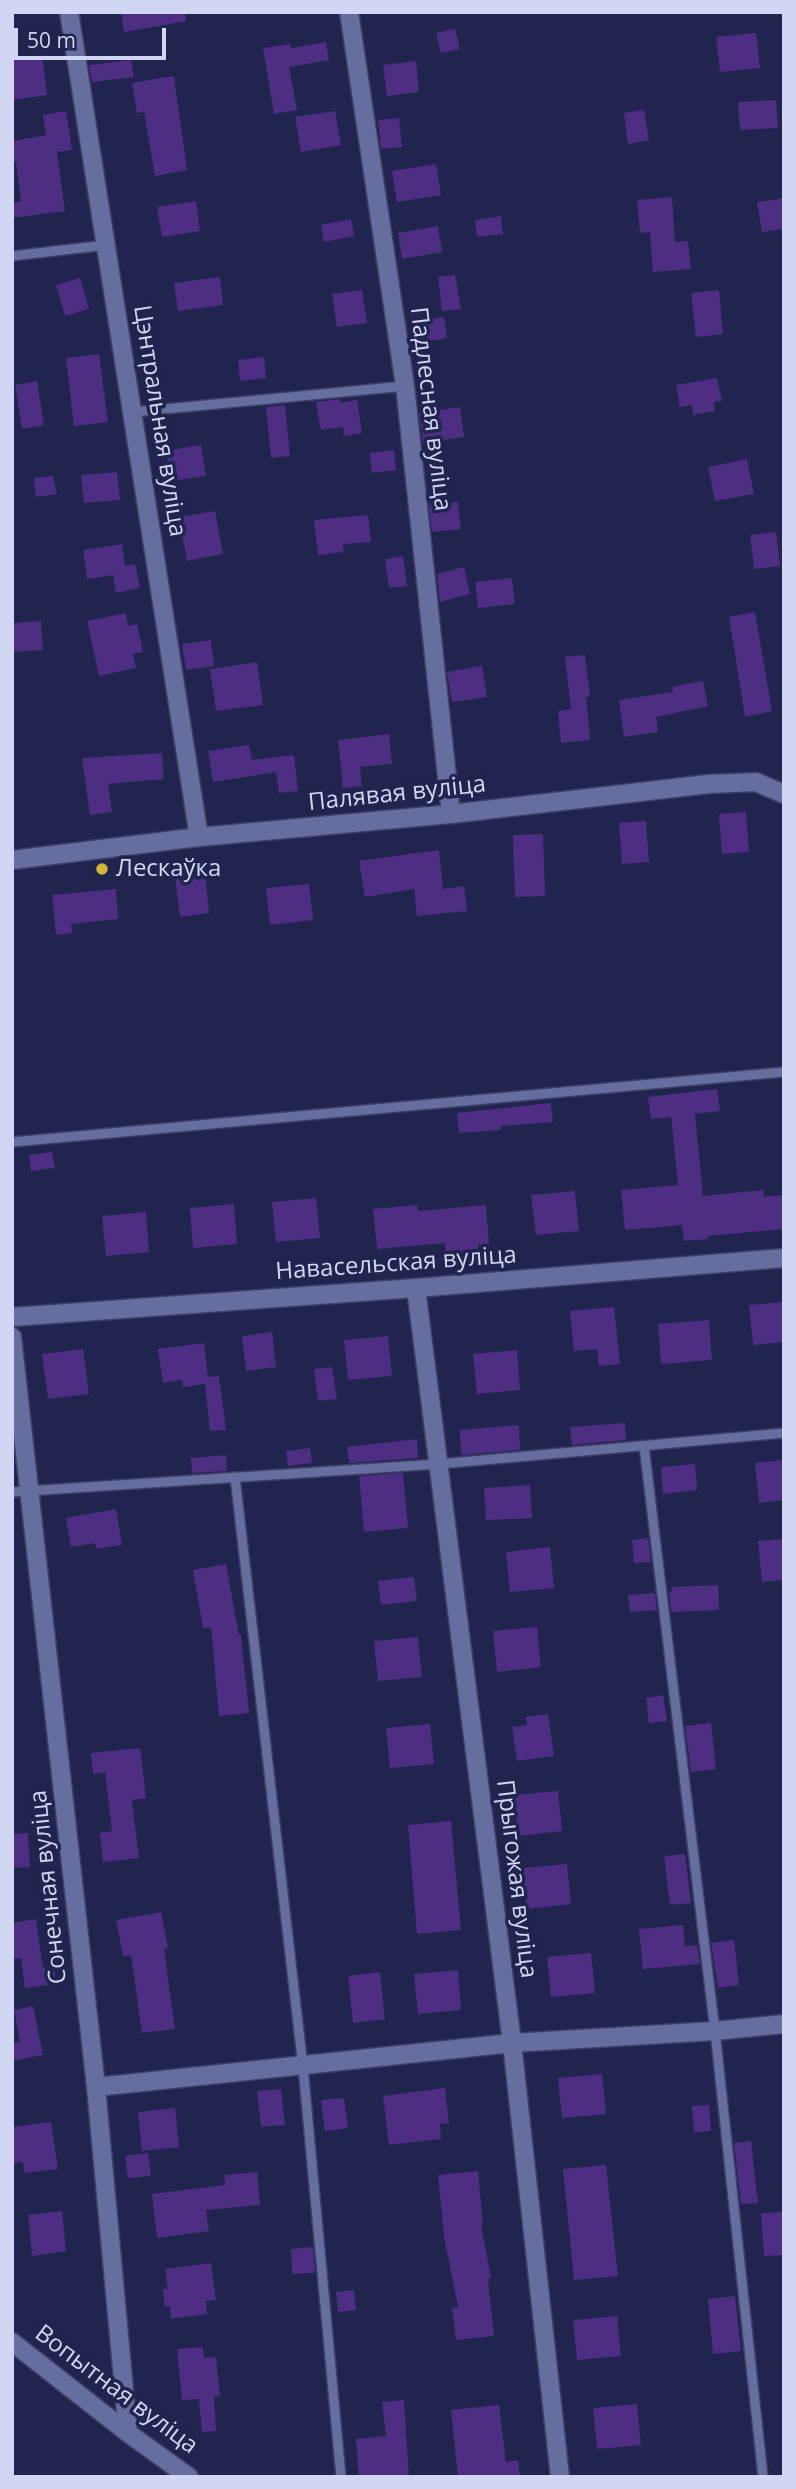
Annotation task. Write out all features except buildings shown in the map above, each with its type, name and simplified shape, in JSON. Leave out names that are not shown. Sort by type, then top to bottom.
[{"type":"street","name":"Цэнтральная вуліца","points":[[69,12],[199,837]]},
{"type":"street","name":"Падлесная вуліца","points":[[349,12],[405,386],[451,814]]},
{"type":"street","name":"Палявая вуліца","points":[[12,860],[199,837],[451,814],[709,784],[756,782],[784,794]]},
{"type":"street","name":"Навасельская вуліца","points":[[12,1317],[784,1258]]},
{"type":"street","name":"Прыгожая вуліца","points":[[416,1288],[512,2043],[559,2477]]},
{"type":"street","name":"Сонечная вуліца","points":[[12,1337],[21,1491],[96,2087],[128,2433]]},
{"type":"street","points":[[96,2087],[512,2043],[715,2031],[784,2024]]},
{"type":"street","name":"Вопытная вуліца","points":[[12,2342],[183,2475]]},
{"type":"lane","points":[[12,256],[106,245]]},
{"type":"lane","points":[[132,412],[405,386]]},
{"type":"lane","points":[[12,1142],[784,1072]]},
{"type":"lane","points":[[21,1491],[439,1464],[784,1433]]},
{"type":"lane","points":[[643,1446],[715,2031],[764,2477]]},
{"type":"lane","points":[[235,1477],[303,2067],[341,2477]]},
{"type":"place","name":"Лескаўка","points":[[102,869]]}]
